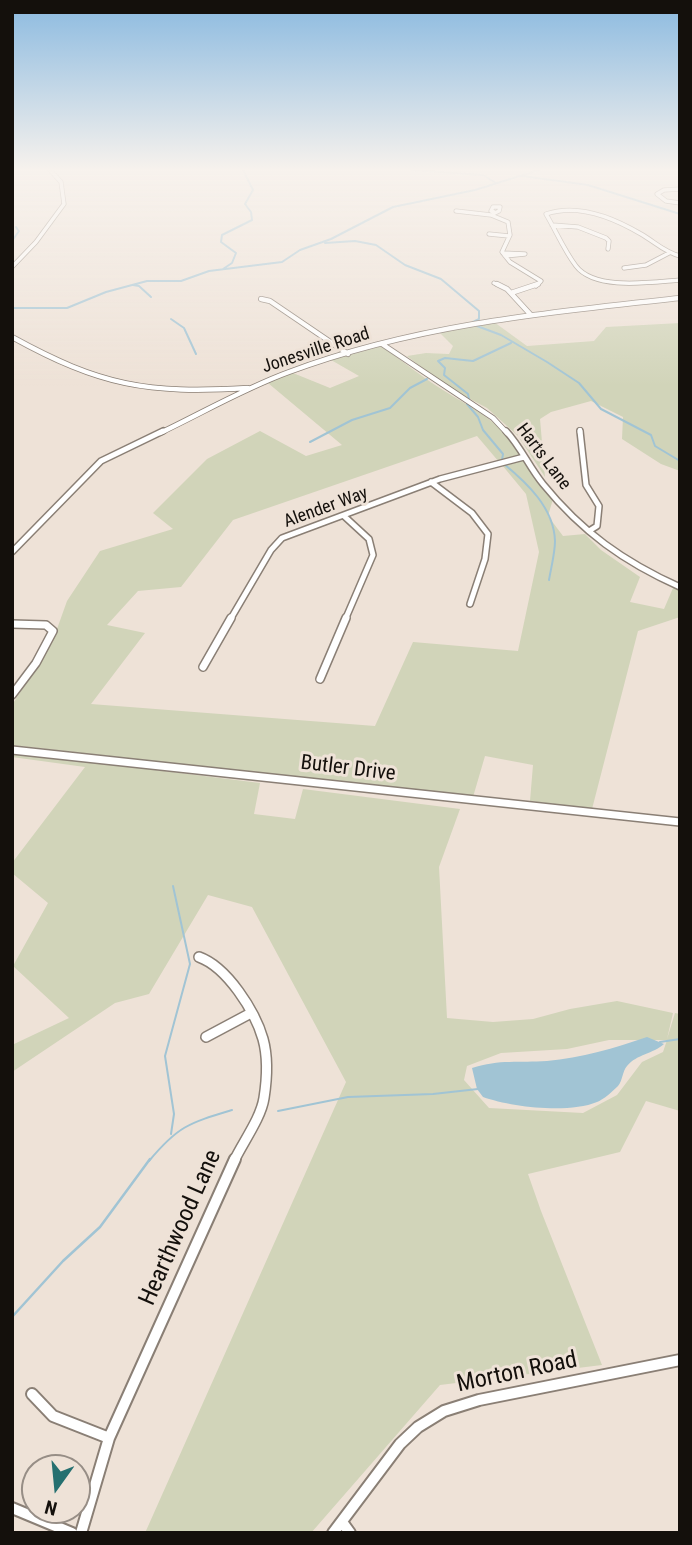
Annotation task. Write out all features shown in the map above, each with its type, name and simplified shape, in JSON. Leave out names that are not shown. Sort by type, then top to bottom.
[{"type":"street","points":[[12,267],[36,242]]},
{"type":"street","points":[[506,242],[504,254],[510,262],[541,281],[537,286],[511,293]]},
{"type":"street","points":[[562,242],[577,268],[589,277],[626,284],[680,280]]},
{"type":"street","points":[[608,249],[609,242]]},
{"type":"street","points":[[649,242],[656,248],[680,256]]},
{"type":"street","points":[[624,268],[646,265],[669,253]]},
{"type":"street","points":[[494,283],[511,293],[530,314]]},
{"type":"street","name":"Jonesville Road","points":[[12,552],[101,461],[252,388],[300,368],[345,352],[469,324],[530,314],[680,298]]},
{"type":"street","points":[[261,299],[270,301],[345,352]]},
{"type":"street","points":[[12,337],[66,365],[110,382],[183,390],[252,388]]},
{"type":"street","name":"Harts Lane","points":[[382,344],[453,394],[488,414],[512,437],[543,485],[589,531],[628,563],[680,587]]},
{"type":"street","points":[[580,430],[586,485],[599,506],[597,526],[589,531]]},
{"type":"street","name":"Alender Way","points":[[203,667],[276,543],[290,534],[431,482],[524,457]]},
{"type":"street","points":[[431,482],[479,520],[488,532],[487,546],[470,604]]},
{"type":"street","points":[[320,679],[373,555],[369,539],[344,516]]},
{"type":"street","points":[[12,624],[46,625],[53,631],[36,663],[12,695]]},
{"type":"street","name":"Butler Drive","points":[[12,750],[680,822]]},
{"type":"street","name":"Hearthwood Lane","points":[[81,1533],[109,1438],[227,1174],[264,1101],[267,1066],[263,1038],[234,983],[220,967],[199,957]]},
{"type":"street","points":[[206,1037],[251,1013]]},
{"type":"street","name":"Morton Road","points":[[333,1533],[400,1444],[418,1427],[444,1411],[479,1400],[680,1360]]},
{"type":"street","points":[[32,1394],[53,1416],[109,1438]]},
{"type":"street","points":[[12,1507],[72,1533]]},
{"type":"street","points":[[342,1522],[350,1533]]},
{"type":"green space","points":[[494,322],[527,346],[594,341],[606,327],[680,323],[680,471],[661,464],[622,439],[623,417],[591,401],[551,412],[540,419],[545,477],[518,436],[487,408],[442,384],[407,356],[449,354],[453,346],[439,332]]},
{"type":"green space","points":[[382,346],[427,380],[486,417],[505,434],[520,455],[499,462],[477,436],[233,520],[181,587],[138,591],[107,625],[145,633],[91,704],[375,726],[413,642],[518,651],[539,552],[526,494],[502,465],[522,459],[553,499],[548,516],[563,536],[585,534],[601,550],[640,577],[630,602],[664,609],[673,588],[680,591],[680,617],[638,631],[592,809],[530,801],[533,765],[485,756],[473,797],[12,745],[12,705],[52,643],[67,601],[100,551],[173,529],[153,513],[207,459],[260,431],[306,456],[342,445],[268,383],[293,373],[330,388],[359,376],[331,360]]},
{"type":"green space","points":[[12,752],[260,783],[254,814],[295,819],[303,789],[460,809],[439,867],[447,1018],[493,1022],[533,1019],[617,1001],[673,1013],[667,1039],[675,1013],[680,1014],[680,1111],[646,1101],[620,1152],[528,1174],[602,1365],[440,1385],[311,1533],[145,1533],[346,1082],[252,907],[208,895],[149,994],[115,1003],[12,1072],[12,1045],[69,1018],[13,966],[48,903],[12,873],[12,863],[85,767],[12,757]],"holes":[[[609,1040],[667,1040],[663,1052],[642,1062],[617,1095],[583,1113],[489,1108],[464,1080],[467,1066],[501,1053],[567,1049]]]},
{"type":"water","points":[[647,1037],[664,1044],[631,1062],[625,1068],[618,1086],[597,1102],[585,1106],[556,1108],[509,1104],[483,1097],[477,1089],[472,1068],[501,1062],[572,1058]]},
{"type":"waterway","points":[[221,242],[236,253],[232,263],[223,269]]},
{"type":"waterway","points":[[12,308],[67,308],[106,292],[147,281],[181,281],[209,271],[282,262],[300,250],[322,242]]},
{"type":"waterway","points":[[325,243],[338,242]]},
{"type":"waterway","points":[[361,242],[376,245],[405,265],[441,279],[479,311],[479,319],[473,322]]},
{"type":"waterway","points":[[133,285],[139,286],[151,297]]},
{"type":"waterway","points":[[171,319],[184,328],[196,354]]},
{"type":"waterway","points":[[477,326],[501,335],[579,383],[601,409],[651,435],[655,446],[680,461]]},
{"type":"waterway","points":[[469,399],[468,394],[444,375],[445,368],[438,361],[445,358],[473,361],[511,343]]},
{"type":"waterway","points":[[310,442],[352,420],[390,408],[410,388],[427,379]]},
{"type":"waterway","points":[[467,404],[478,417],[483,430],[503,454],[502,460]]},
{"type":"waterway","points":[[504,464],[538,497],[550,518],[555,541],[549,580]]},
{"type":"waterway","points":[[171,1134],[174,1114],[165,1056],[190,964],[173,886]]},
{"type":"waterway","points":[[660,1042],[680,1039]]},
{"type":"waterway","points":[[278,1111],[348,1097],[433,1094],[478,1089]]},
{"type":"waterway","points":[[149,1161],[168,1140],[185,1127],[232,1110]]},
{"type":"waterway","points":[[12,1317],[63,1261],[100,1227],[150,1159]]}]
